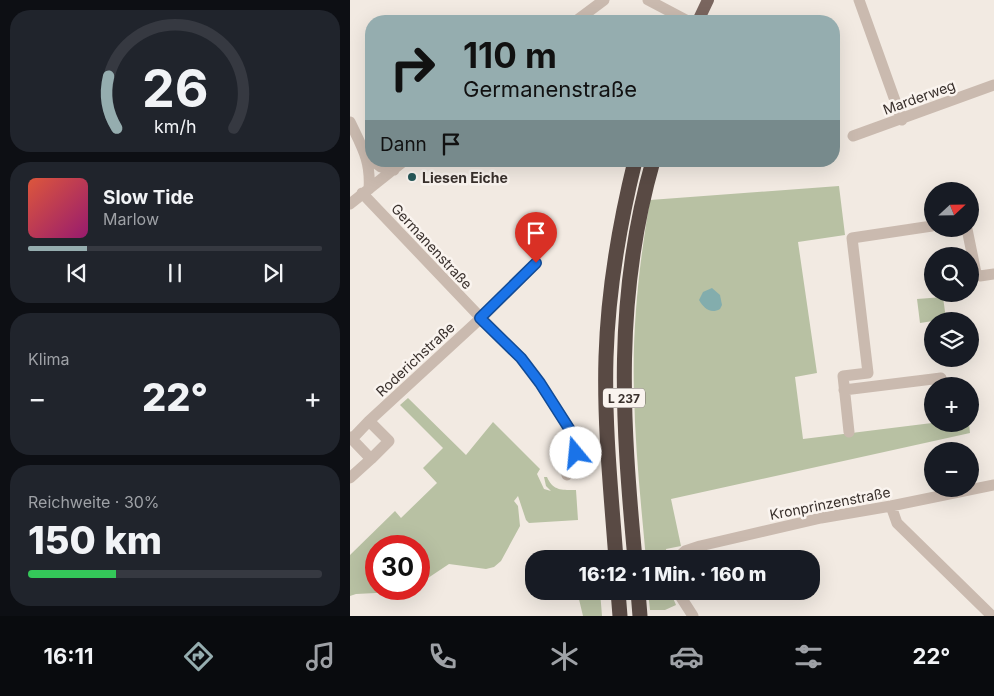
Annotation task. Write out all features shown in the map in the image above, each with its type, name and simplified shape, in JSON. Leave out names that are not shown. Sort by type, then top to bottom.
[{"type":"highway","name":"L 237","points":[[615,550],[607,429],[606,357],[613,268],[634,167]]},
{"type":"highway","name":"L 237","points":[[634,550],[625,427],[624,324],[631,262],[644,192],[651,167]]},
{"type":"highway","points":[[619,600],[620,616]]},
{"type":"highway","points":[[639,600],[640,616]]},
{"type":"main road","points":[[701,15],[708,0]]},
{"type":"street","points":[[584,15],[604,0]]},
{"type":"street","points":[[648,0],[677,15]]},
{"type":"street","points":[[859,0],[902,120]]},
{"type":"street","name":"Marderweg","points":[[853,136],[902,120],[994,85]]},
{"type":"street","points":[[350,122],[365,148]]},
{"type":"street","points":[[365,191],[370,167]]},
{"type":"street","points":[[381,167],[394,170]]},
{"type":"street","points":[[350,204],[397,167]]},
{"type":"street","name":"Germanenstraße","points":[[365,191],[480,318],[521,358],[570,430],[576,453],[567,475]]},
{"type":"street","points":[[869,386],[852,238],[924,227]]},
{"type":"street","points":[[969,238],[976,273],[980,276],[994,274]]},
{"type":"street","points":[[480,318],[536,263]]},
{"type":"street","name":"Roderichstraße","points":[[371,459],[351,438],[480,318]]},
{"type":"street","points":[[849,432],[843,376],[868,373]]},
{"type":"street","points":[[844,390],[924,380]]},
{"type":"street","points":[[350,478],[389,442],[369,422]]},
{"type":"street","name":"Kronprinzenstraße","points":[[688,550],[821,518],[994,485]]},
{"type":"street","points":[[891,506],[897,523],[992,616]]},
{"type":"street","points":[[683,600],[693,616]]},
{"type":"green space","points":[[839,186],[845,235],[798,242],[817,373],[795,377],[803,439],[924,424],[924,432],[970,433],[671,499],[681,546],[666,550],[645,550],[637,455],[634,344],[637,296],[650,200]]},
{"type":"green space","points":[[924,298],[924,302],[944,302],[945,312],[924,312],[924,322],[920,323],[917,299]]},
{"type":"green space","points":[[408,398],[466,455],[493,422],[540,469],[537,474],[544,489],[551,491],[546,486],[544,477],[547,477],[549,482],[555,487],[562,490],[576,490],[578,520],[529,523],[526,520],[518,496],[514,501],[518,506],[520,526],[501,561],[494,567],[486,569],[449,564],[430,577],[430,535],[370,535],[395,511],[401,518],[437,483],[423,468],[443,448],[400,405]]},
{"type":"green space","points":[[365,540],[365,594],[350,596],[350,555]]},
{"type":"green space","points":[[579,600],[601,600],[602,616],[583,616]]},
{"type":"green space","points":[[649,600],[674,600],[676,605],[665,610],[650,610]]},
{"type":"water","points":[[712,288],[720,295],[722,305],[716,311],[710,311],[705,308],[699,300],[703,292]]},
{"type":"place","name":"Liesen Eiche","points":[[412,177]]},
{"type":"route","points":[[536,263],[480,318],[521,358],[540,383],[570,430],[576,453]]}]
